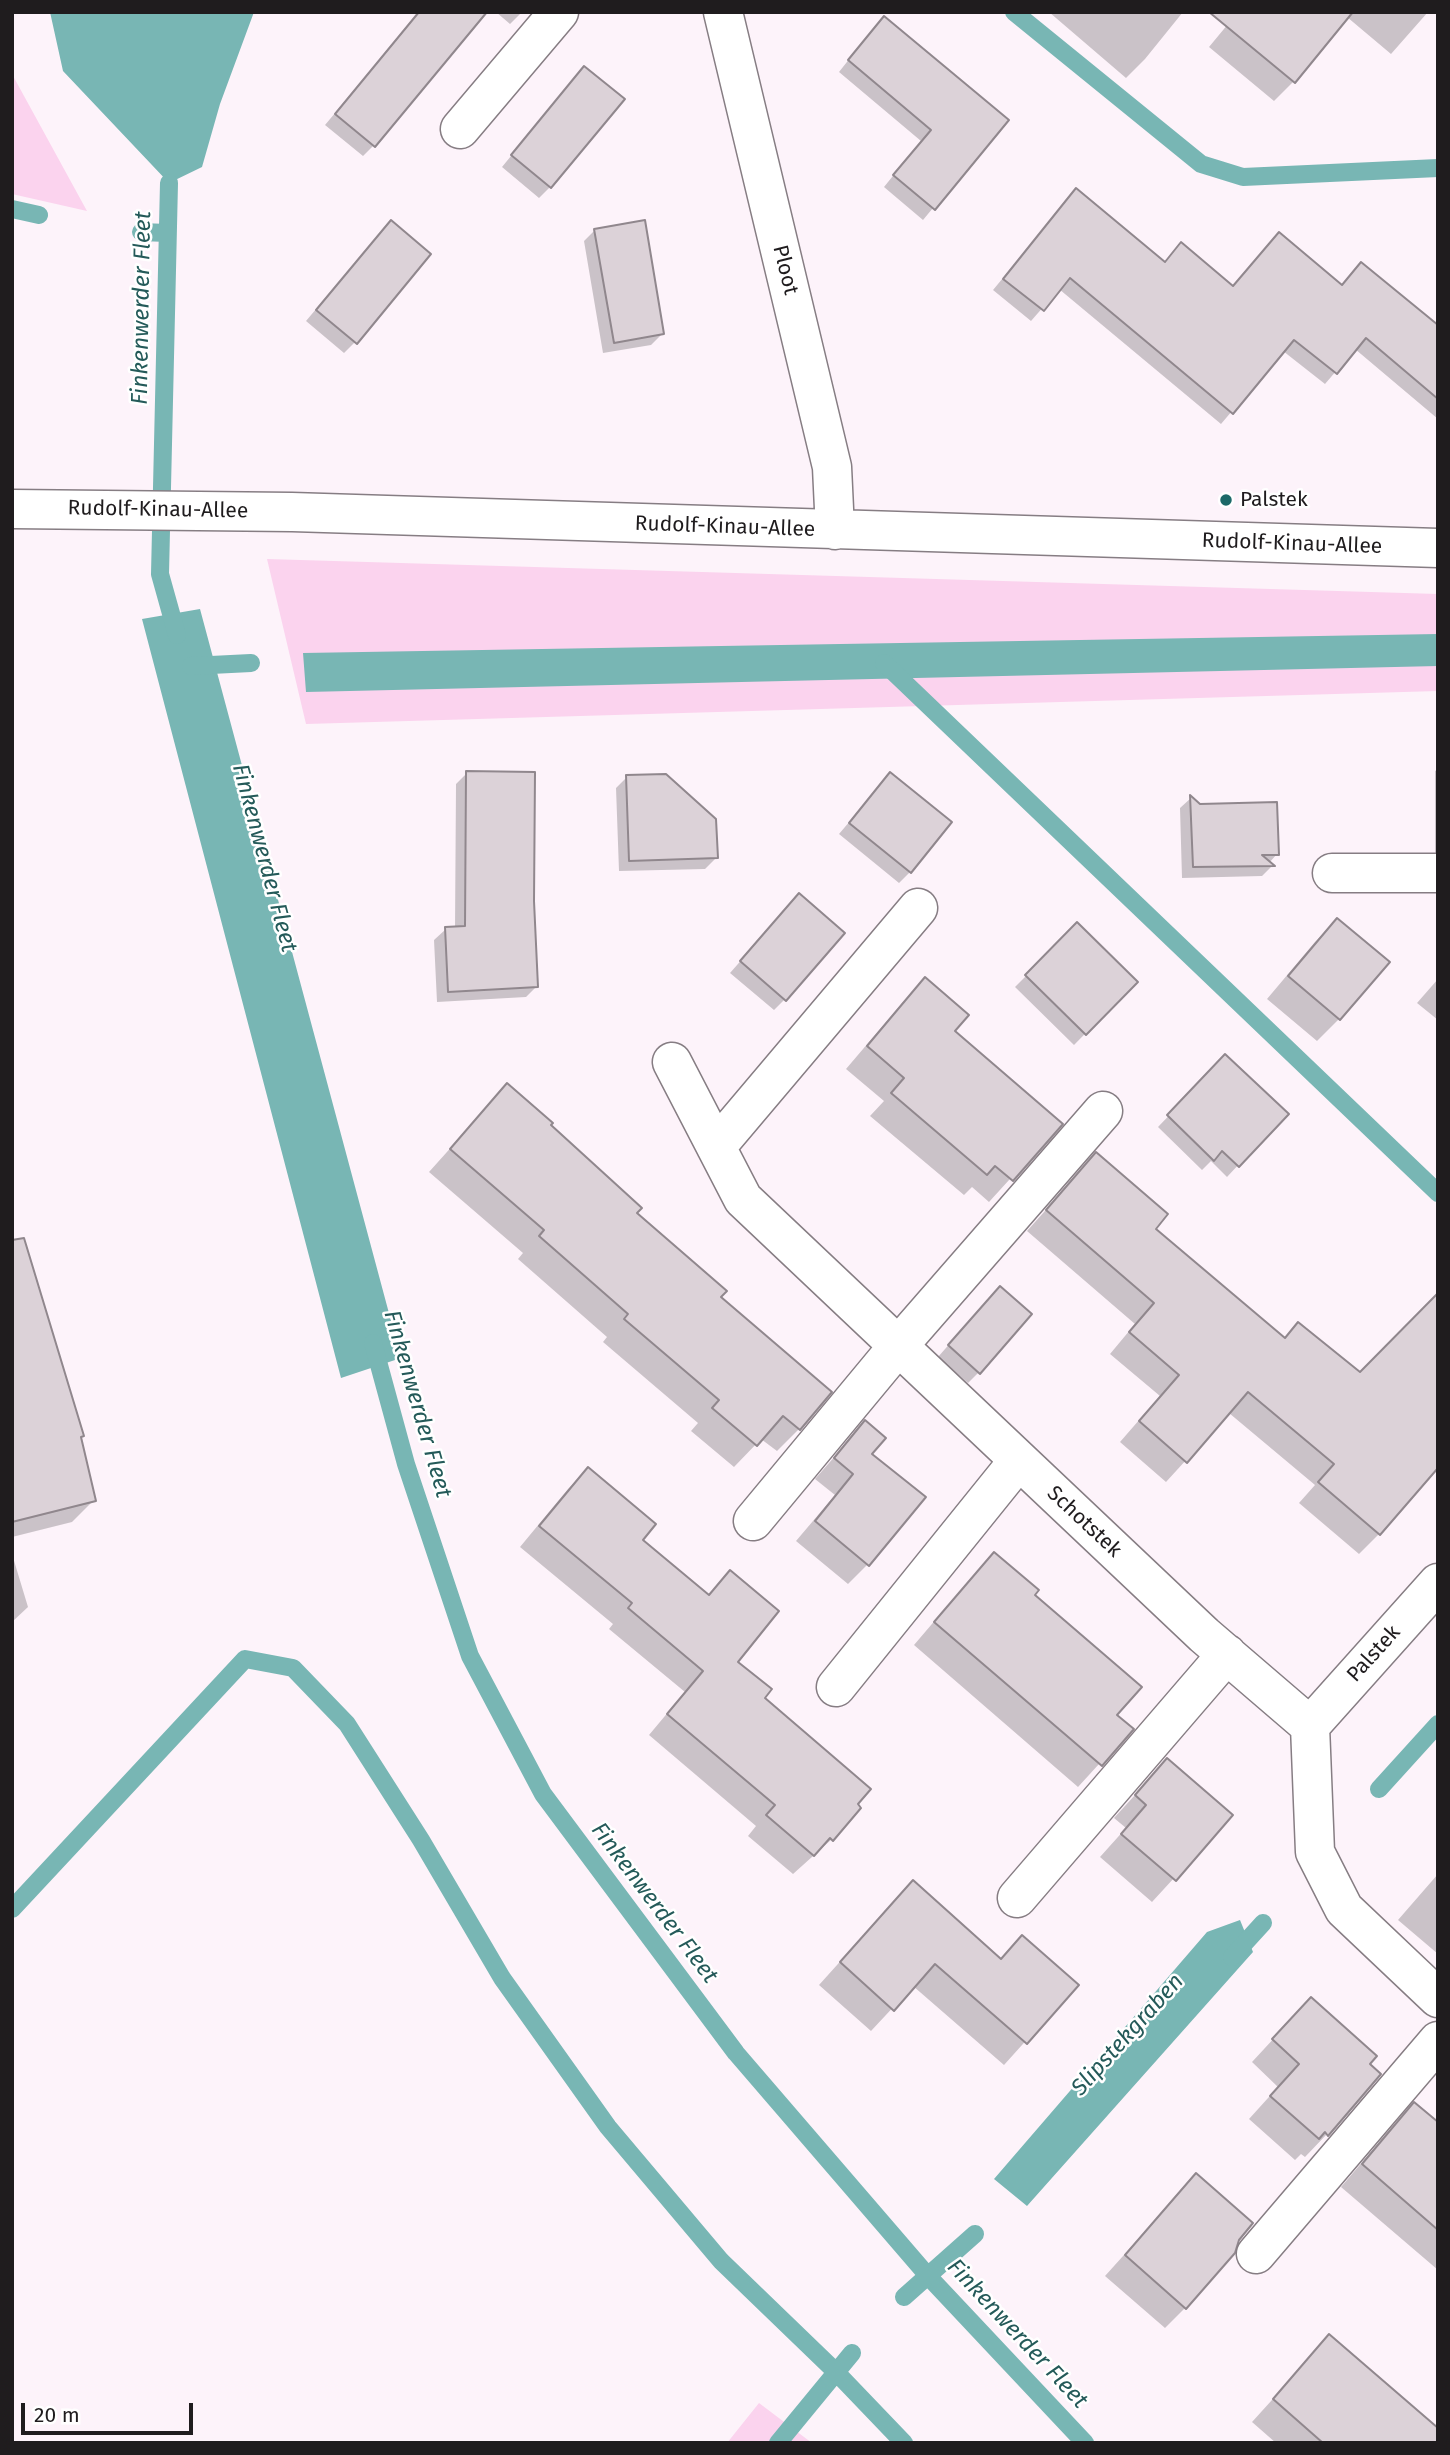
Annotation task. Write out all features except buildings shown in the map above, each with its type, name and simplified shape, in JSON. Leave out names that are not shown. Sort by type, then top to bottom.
[{"type":"street","points":[[460,129],[559,12]]},
{"type":"street","name":"Ploot","points":[[723,12],[832,467],[835,530]]},
{"type":"street","name":"Rudolf-Kinau-Allee","points":[[13,509],[292,512],[1438,548]]},
{"type":"street","points":[[1332,873],[1438,873]]},
{"type":"street","points":[[716,1147],[918,908]]},
{"type":"street","name":"Schotstek","points":[[672,1062],[743,1199],[1204,1635],[1310,1726]]},
{"type":"street","points":[[753,1521],[899,1345],[1103,1111]]},
{"type":"street","points":[[836,1687],[1019,1460]]},
{"type":"street","name":"Palstek","points":[[1310,1726],[1438,1583]]},
{"type":"street","points":[[1017,1898],[1227,1654]]},
{"type":"street","points":[[1310,1726],[1315,1852],[1345,1909],[1438,1998]]},
{"type":"street","points":[[1256,2254],[1438,2041]]},
{"type":"shaded area","points":[[12,74],[87,211],[12,194]]},
{"type":"shaded area","points":[[267,559],[1438,594],[1438,691],[306,724]]},
{"type":"shaded area","points":[[759,2403],[812,2443],[727,2443]]},
{"type":"water","points":[[50,12],[254,12],[220,104],[202,167],[169,183],[63,71]]},
{"type":"water","points":[[200,609],[401,1358],[341,1378],[142,619]]},
{"type":"water","points":[[1438,634],[1438,666],[306,692],[303,653]]},
{"type":"water","points":[[1240,1920],[1253,1952],[1027,2206],[994,2179],[1207,1932]]},
{"type":"waterway","points":[[1014,12],[1201,164],[1243,177],[1438,168]]},
{"type":"waterway","name":"Finkenwerder Fleet","points":[[169,183],[160,574],[177,635]]},
{"type":"waterway","points":[[12,209],[39,215]]},
{"type":"waterway","points":[[141,232],[167,233]]},
{"type":"waterway","points":[[191,666],[251,663]]},
{"type":"waterway","points":[[884,663],[1438,1193]]},
{"type":"waterway","name":"Finkenwerder Fleet","points":[[373,1343],[406,1464],[470,1656],[543,1794],[736,2053],[928,2276],[1085,2443]]},
{"type":"waterway","points":[[12,1909],[245,1659],[293,1668],[347,1724],[421,1840],[502,1978],[608,2127],[721,2261],[835,2371],[904,2443]]},
{"type":"waterway","name":"Slipstekgraben","points":[[1379,1789],[1438,1724]]},
{"type":"waterway","name":"Slipstekgraben","points":[[1232,1957],[1263,1923]]},
{"type":"waterway","name":"Slipstekgraben","points":[[904,2297],[975,2234]]},
{"type":"waterway","points":[[778,2443],[852,2353]]},
{"type":"place","name":"Palstek","points":[[1226,500]]}]
